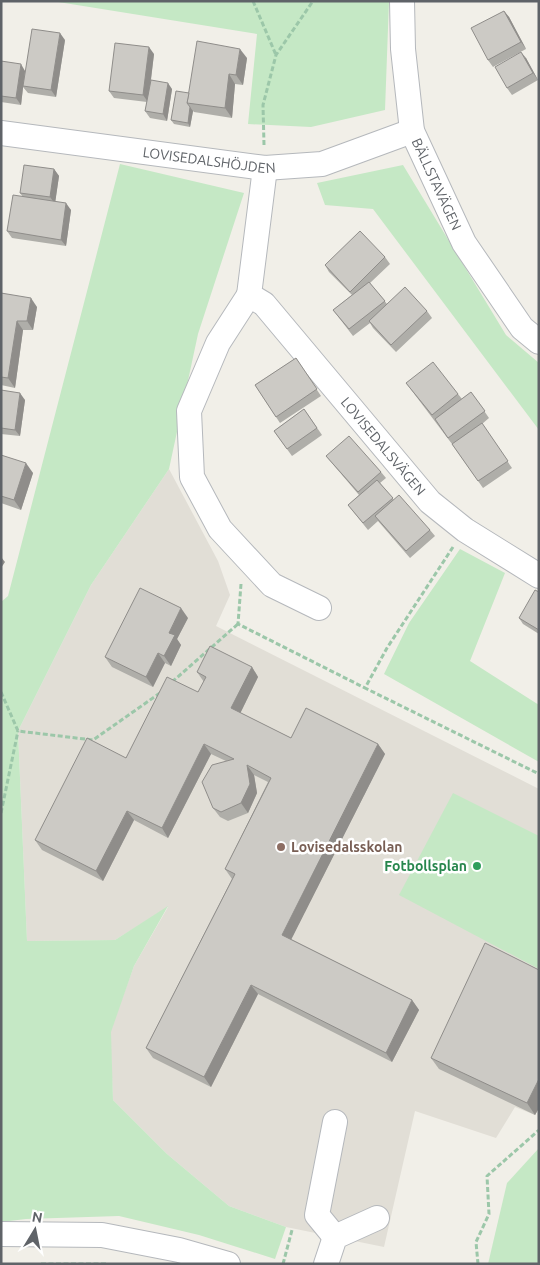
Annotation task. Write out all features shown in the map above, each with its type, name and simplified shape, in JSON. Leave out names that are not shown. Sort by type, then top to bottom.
[{"type":"street","name":"BÄLLSTAVÄGEN","points":[[402,1],[404,49],[412,131],[464,243],[522,328],[539,342]]},
{"type":"street","name":"LOVISEDALSHÖJDEN","points":[[1,133],[265,168],[322,164],[412,131]]},
{"type":"street","points":[[265,168],[249,295],[218,343],[189,411],[192,478],[220,529],[272,585],[319,608]]},
{"type":"street","name":"LOVISEDALSVÄGEN","points":[[249,295],[264,304],[430,502],[464,530],[539,576]]},
{"type":"street","points":[[335,1122],[317,1215],[335,1236]]},
{"type":"street","points":[[326,1264],[335,1236],[376,1218]]},
{"type":"street","points":[[1,1234],[102,1235],[179,1250],[228,1264]]},
{"type":"path","points":[[253,1],[276,55]]},
{"type":"path","points":[[265,168],[263,105],[276,55],[313,1]]},
{"type":"path","points":[[365,688],[387,648],[464,530]]},
{"type":"path","points":[[18,731],[93,740],[152,700],[238,624],[242,553]]},
{"type":"path","points":[[238,624],[539,774]]},
{"type":"path","points":[[1,692],[18,731],[1,813]]},
{"type":"path","points":[[478,1264],[476,1242],[489,1214],[487,1176],[539,1130]]},
{"type":"path","points":[[283,1264],[292,1230]]},
{"type":"path","points":[[41,1264],[108,1264]]},
{"type":"shaded area","name":"Lovisedalsskolan","points":[[169,469],[218,561],[230,595],[216,626],[539,789],[539,1108],[535,1115],[515,1107],[496,1138],[415,1111],[384,1247],[286,1227],[229,1206],[167,1154],[113,1100],[110,1032],[134,966],[168,907],[115,940],[27,941],[18,731],[91,585]]},
{"type":"green space","points":[[52,1],[389,1],[385,110],[311,127],[248,124],[257,34]]},
{"type":"green space","points":[[120,164],[244,193],[198,334],[169,469],[91,585],[18,731],[27,941],[115,940],[168,906],[134,966],[111,1032],[113,1100],[167,1154],[229,1206],[286,1227],[275,1259],[199,1235],[119,1216],[26,1219],[1,1222],[1,602],[8,596]]},
{"type":"green space","points":[[403,165],[506,335],[539,363],[539,430],[373,209],[325,205],[317,183]]},
{"type":"green space","points":[[460,549],[505,573],[470,661],[539,705],[539,762],[384,674],[409,623]]},
{"type":"green space","name":"Fotbollsplan","points":[[453,793],[539,836],[539,969],[399,895]]},
{"type":"green space","points":[[539,1148],[539,1264],[488,1264],[507,1183]]},
{"type":"building","points":[[504,11],[521,42],[488,60],[471,28]]},
{"type":"building","points":[[32,29],[60,33],[51,90],[23,86]]},
{"type":"building","points":[[197,41],[240,49],[236,75],[229,74],[225,108],[187,103]]},
{"type":"building","points":[[115,43],[149,47],[143,95],[109,91]]},
{"type":"building","points":[[521,52],[533,73],[507,88],[495,67]]},
{"type":"building","points":[[1,61],[21,64],[16,98],[1,96]]},
{"type":"building","points":[[151,80],[168,83],[163,114],[145,111]]},
{"type":"building","points":[[176,91],[189,93],[187,103],[190,107],[188,123],[171,120]]},
{"type":"building","points":[[24,165],[54,169],[50,197],[20,193]]},
{"type":"building","points":[[13,195],[66,203],[61,240],[7,231]]},
{"type":"building","points":[[360,231],[385,257],[350,292],[325,265]]},
{"type":"building","points":[[369,282],[385,301],[349,329],[333,310]]},
{"type":"building","points":[[405,287],[427,311],[391,345],[369,321]]},
{"type":"building","points":[[1,293],[31,298],[27,321],[17,321],[8,378],[1,377]]},
{"type":"building","points":[[296,358],[317,389],[276,417],[255,385]]},
{"type":"building","points":[[433,362],[458,394],[432,415],[406,383]]},
{"type":"building","points":[[1,390],[20,393],[15,430],[1,428]]},
{"type":"building","points":[[471,392],[485,411],[448,438],[435,419]]},
{"type":"building","points":[[304,409],[317,428],[287,449],[274,431]]},
{"type":"building","points":[[482,423],[508,461],[478,481],[452,444]]},
{"type":"building","points":[[349,436],[381,472],[358,492],[326,456]]},
{"type":"building","points":[[1,455],[26,463],[14,500],[1,496]]},
{"type":"building","points":[[377,480],[393,498],[363,523],[348,505]]},
{"type":"building","points":[[399,495],[430,530],[406,551],[375,516]]},
{"type":"building","points":[[140,588],[181,608],[169,633],[175,635],[164,656],[158,653],[146,677],[105,657]]},
{"type":"building","points":[[535,590],[539,592],[539,630],[519,618]]},
{"type":"building","points":[[210,646],[252,667],[231,708],[291,738],[306,708],[378,744],[282,935],[412,1000],[386,1053],[251,985],[204,1077],[146,1048],[235,874],[225,869],[271,778],[247,765],[250,784],[241,803],[221,812],[213,808],[202,782],[212,765],[234,759],[204,744],[162,828],[127,811],[96,871],[35,840],[87,738],[126,758],[167,677],[198,692],[206,677],[197,672]]},
{"type":"building","points":[[485,943],[539,970],[539,1079],[527,1103],[431,1058]]},
{"type":"place","name":"Lovisedalsskolan","points":[[281,847]]},
{"type":"place","name":"Fotbollsplan","points":[[477,866]]}]
